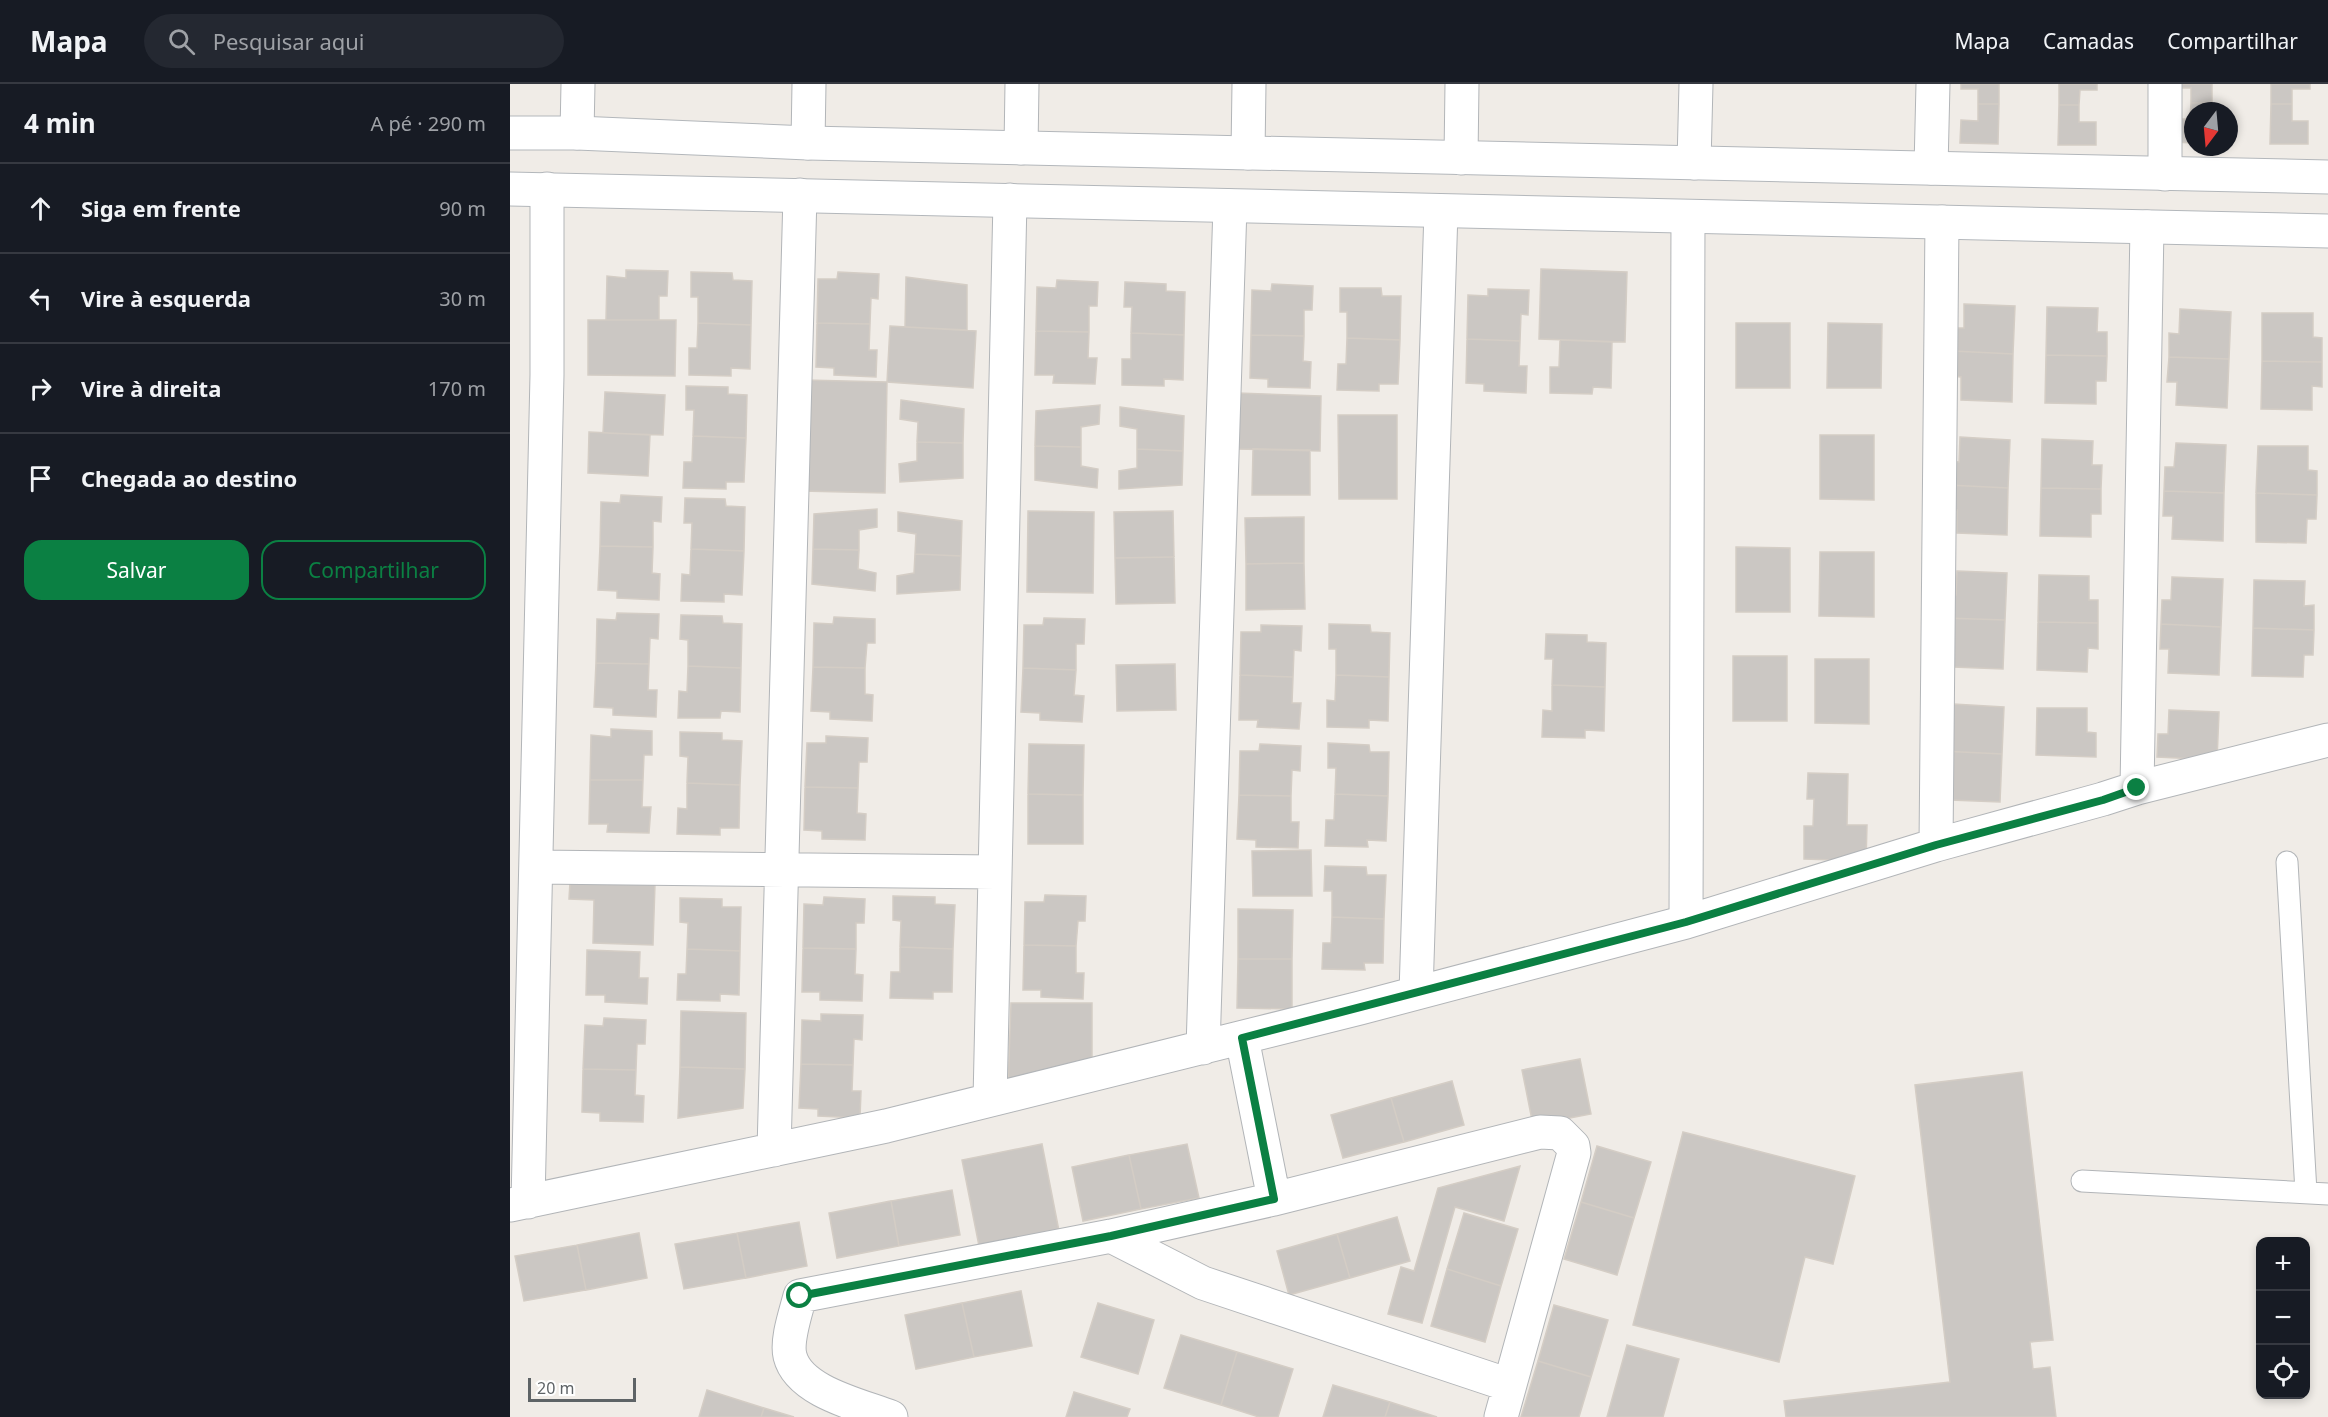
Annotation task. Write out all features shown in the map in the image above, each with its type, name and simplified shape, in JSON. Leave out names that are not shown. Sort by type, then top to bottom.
[{"type":"street","points":[[577,133],[578,84]]},
{"type":"street","points":[[808,143],[809,84]]},
{"type":"street","points":[[1021,148],[1022,84]]},
{"type":"street","points":[[1248,153],[1249,84]]},
{"type":"street","points":[[1461,158],[1462,84]]},
{"type":"street","points":[[1694,163],[1696,84]]},
{"type":"street","points":[[1931,168],[1933,84]]},
{"type":"street","points":[[2165,84],[2165,174]]},
{"type":"street","points":[[510,133],[577,133],[808,143],[2328,177]]},
{"type":"street","points":[[510,189],[2328,231]]},
{"type":"street","points":[[547,189],[547,375],[536,867],[519,1203],[886,1126],[1242,1038],[1686,922],[1936,845],[2103,800],[2137,788],[2328,740]]},
{"type":"street","points":[[774,1150],[800,195]]},
{"type":"street","points":[[990,1100],[1010,200]]},
{"type":"street","points":[[1203,1047],[1230,206]]},
{"type":"street","points":[[1416,993],[1441,211]]},
{"type":"street","points":[[1686,922],[1688,216]]},
{"type":"street","points":[[1936,845],[1942,222]]},
{"type":"street","points":[[2137,788],[2147,227]]},
{"type":"street","points":[[536,867],[995,872]]},
{"type":"street","points":[[1242,1038],[1274,1199]]},
{"type":"street","points":[[891,1417],[826,1393],[804,1380],[790,1356],[791,1329],[800,1296],[1111,1236],[1274,1199],[1540,1132],[1560,1133],[1573,1146],[1574,1154],[1501,1417]]},
{"type":"street","points":[[1111,1236],[1203,1282],[1509,1385]]},
{"type":"lane","points":[[2287,862],[2306,1192]]},
{"type":"lane","points":[[2082,1181],[2328,1194]]},
{"type":"building","points":[[1961,84],[1999,84],[1999,104],[1978,104],[1978,89],[1961,89]]},
{"type":"building","points":[[2059,84],[2097,84],[2097,90],[2080,90],[2079,105],[2059,105]]},
{"type":"building","points":[[2174,84],[2212,84],[2212,102],[2191,102],[2191,88],[2174,88]]},
{"type":"building","points":[[2271,84],[2310,84],[2310,89],[2292,89],[2292,104],[2271,104]]},
{"type":"building","points":[[1978,104],[1999,104],[1998,144],[1960,143],[1961,120],[1978,121]]},
{"type":"building","points":[[2271,104],[2292,104],[2292,121],[2308,121],[2308,144],[2270,144]]},
{"type":"building","points":[[2059,105],[2079,105],[2079,122],[2096,122],[2096,145],[2058,145]]},
{"type":"building","points":[[2173,119],[2184,119],[2184,143],[2173,142]]},
{"type":"building","points":[[1541,269],[1627,272],[1625,342],[1539,339]]},
{"type":"building","points":[[626,270],[668,271],[667,296],[659,296],[659,320],[606,320],[607,276],[626,278]]},
{"type":"building","points":[[691,272],[732,273],[733,280],[752,281],[751,325],[698,323],[698,297],[691,297]]},
{"type":"building","points":[[838,272],[879,274],[878,299],[871,298],[870,324],[817,323],[818,279],[837,279]]},
{"type":"building","points":[[906,277],[967,285],[967,330],[905,327]]},
{"type":"building","points":[[1057,280],[1098,282],[1097,306],[1089,306],[1089,332],[1036,331],[1037,287],[1056,288]]},
{"type":"building","points":[[1125,282],[1166,284],[1166,291],[1185,292],[1184,335],[1131,333],[1132,307],[1124,307]]},
{"type":"building","points":[[1272,284],[1313,286],[1312,310],[1304,310],[1304,336],[1251,335],[1252,290],[1271,291]]},
{"type":"building","points":[[1340,288],[1381,288],[1382,296],[1401,296],[1400,340],[1347,338],[1347,312],[1340,312]]},
{"type":"building","points":[[1488,289],[1529,290],[1528,315],[1521,314],[1520,341],[1467,339],[1468,295],[1488,296]]},
{"type":"building","points":[[1964,304],[2015,306],[2013,354],[1953,351],[1954,328],[1964,328]]},
{"type":"building","points":[[2047,307],[2098,308],[2097,332],[2107,332],[2107,356],[2046,355]]},
{"type":"building","points":[[2180,309],[2231,312],[2229,359],[2169,357],[2169,333],[2179,334]]},
{"type":"building","points":[[2262,313],[2313,313],[2313,337],[2322,338],[2322,362],[2262,361]]},
{"type":"building","points":[[588,320],[676,320],[675,376],[588,375]]},
{"type":"building","points":[[698,323],[751,325],[750,369],[731,368],[731,376],[689,375],[689,348],[697,348]]},
{"type":"building","points":[[817,323],[870,324],[869,350],[877,350],[876,377],[834,375],[834,368],[816,367]]},
{"type":"building","points":[[1736,323],[1790,323],[1790,388],[1736,388]]},
{"type":"building","points":[[1828,323],[1882,324],[1881,388],[1827,388]]},
{"type":"building","points":[[890,326],[976,331],[973,388],[887,382]]},
{"type":"building","points":[[1036,331],[1089,332],[1088,358],[1097,358],[1095,384],[1053,383],[1054,375],[1035,375]]},
{"type":"building","points":[[1131,333],[1184,335],[1183,380],[1164,379],[1164,386],[1122,385],[1122,359],[1131,359]]},
{"type":"building","points":[[1251,335],[1304,336],[1303,361],[1311,362],[1310,388],[1268,387],[1268,379],[1250,378]]},
{"type":"building","points":[[1347,338],[1400,340],[1398,384],[1379,384],[1379,391],[1337,390],[1338,364],[1346,364]]},
{"type":"building","points":[[1467,339],[1520,341],[1519,366],[1527,366],[1526,393],[1484,391],[1484,384],[1466,383]]},
{"type":"building","points":[[1560,340],[1612,342],[1611,388],[1593,387],[1592,394],[1550,393],[1550,367],[1559,367]]},
{"type":"building","points":[[1953,351],[2013,354],[2012,402],[1961,400],[1961,377],[1952,376]]},
{"type":"building","points":[[2046,355],[2107,356],[2106,381],[2096,381],[2096,404],[2045,403]]},
{"type":"building","points":[[2169,357],[2229,359],[2227,408],[2176,405],[2177,382],[2167,382]]},
{"type":"building","points":[[2262,361],[2322,362],[2322,387],[2312,386],[2312,410],[2261,409]]},
{"type":"building","points":[[805,380],[887,382],[885,493],[802,491]]},
{"type":"building","points":[[686,386],[728,387],[728,394],[747,395],[746,438],[693,436],[694,410],[686,410]]},
{"type":"building","points":[[605,392],[665,395],[663,435],[603,433]]},
{"type":"building","points":[[1237,393],[1321,396],[1320,451],[1236,449]]},
{"type":"building","points":[[901,400],[964,409],[963,443],[917,442],[918,422],[900,419]]},
{"type":"building","points":[[1100,405],[1099,424],[1081,427],[1081,447],[1035,446],[1036,411]]},
{"type":"building","points":[[1120,407],[1184,416],[1183,451],[1137,449],[1137,429],[1120,426]]},
{"type":"building","points":[[1338,415],[1397,415],[1397,499],[1339,499]]},
{"type":"building","points":[[589,432],[650,435],[648,476],[588,473]]},
{"type":"building","points":[[1820,435],[1874,435],[1874,500],[1820,499]]},
{"type":"building","points":[[693,436],[746,438],[744,482],[726,482],[726,489],[683,488],[684,462],[692,462]]},
{"type":"building","points":[[1960,437],[2010,440],[2008,488],[1948,485],[1949,461],[1959,462]]},
{"type":"building","points":[[2042,439],[2093,441],[2092,465],[2102,465],[2101,489],[2041,488]]},
{"type":"building","points":[[917,442],[963,443],[963,478],[900,482],[899,464],[917,461]]},
{"type":"building","points":[[2176,443],[2226,445],[2224,493],[2164,491],[2165,467],[2174,467]]},
{"type":"building","points":[[1035,446],[1081,447],[1081,466],[1098,469],[1097,488],[1035,480]]},
{"type":"building","points":[[2258,446],[2308,446],[2308,470],[2317,471],[2317,495],[2256,493]]},
{"type":"building","points":[[1137,449],[1183,451],[1182,485],[1119,489],[1119,471],[1137,468]]},
{"type":"building","points":[[1253,449],[1310,450],[1310,495],[1252,495]]},
{"type":"building","points":[[1948,485],[2008,488],[2007,535],[1957,533],[1957,510],[1947,510]]},
{"type":"building","points":[[2041,488],[2101,489],[2101,514],[2091,514],[2091,537],[2040,536]]},
{"type":"building","points":[[2164,491],[2224,493],[2223,541],[2172,539],[2173,516],[2163,516]]},
{"type":"building","points":[[2256,493],[2317,495],[2316,519],[2307,519],[2306,543],[2256,542]]},
{"type":"building","points":[[621,495],[662,497],[661,522],[653,521],[653,547],[600,546],[601,502],[620,503]]},
{"type":"building","points":[[685,498],[725,499],[726,506],[745,507],[744,551],[691,549],[692,523],[684,523]]},
{"type":"building","points":[[877,509],[877,527],[859,530],[859,550],[813,549],[814,514]]},
{"type":"building","points":[[1028,511],[1094,512],[1093,593],[1027,592]]},
{"type":"building","points":[[1173,511],[1174,557],[1115,558],[1114,512]]},
{"type":"building","points":[[898,512],[962,521],[961,556],[915,554],[916,534],[898,531]]},
{"type":"building","points":[[1304,517],[1304,563],[1246,564],[1245,518]]},
{"type":"building","points":[[600,546],[653,547],[652,573],[660,574],[659,600],[617,598],[617,591],[598,590]]},
{"type":"building","points":[[1736,547],[1790,548],[1790,612],[1736,612]]},
{"type":"building","points":[[691,549],[744,551],[742,595],[724,594],[724,602],[681,601],[682,574],[690,575]]},
{"type":"building","points":[[813,549],[859,550],[858,569],[876,573],[875,591],[812,584]]},
{"type":"building","points":[[1820,552],[1874,552],[1874,617],[1819,616]]},
{"type":"building","points":[[915,554],[961,556],[960,590],[897,594],[897,576],[914,573]]},
{"type":"building","points":[[1174,557],[1175,603],[1116,604],[1115,558]]},
{"type":"building","points":[[1304,563],[1305,609],[1246,610],[1246,564]]},
{"type":"building","points":[[1957,571],[2007,573],[2005,620],[1945,618],[1946,595],[1956,595]]},
{"type":"building","points":[[2039,575],[2089,576],[2089,600],[2098,600],[2098,623],[2038,622]]},
{"type":"building","points":[[2172,577],[2223,579],[2221,627],[2161,624],[2162,600],[2171,600]]},
{"type":"building","points":[[2254,580],[2305,581],[2304,606],[2314,605],[2314,630],[2253,628]]},
{"type":"building","points":[[617,613],[659,614],[658,639],[650,638],[649,664],[596,663],[597,619],[616,620]]},
{"type":"building","points":[[681,615],[722,616],[723,623],[742,624],[741,668],[688,666],[688,640],[680,639]]},
{"type":"building","points":[[834,617],[875,619],[875,643],[867,643],[865,668],[813,667],[814,623],[833,624]]},
{"type":"building","points":[[1044,618],[1085,619],[1084,644],[1076,644],[1076,670],[1023,668],[1024,625],[1043,625]]},
{"type":"building","points":[[1945,618],[2005,620],[2003,669],[1953,667]]},
{"type":"building","points":[[2038,622],[2098,623],[2098,649],[2088,648],[2087,672],[2037,670]]},
{"type":"building","points":[[1329,624],[1370,625],[1371,632],[1390,633],[1389,677],[1336,675],[1336,649],[1329,649]]},
{"type":"building","points":[[2161,624],[2221,627],[2219,675],[2168,673],[2169,649],[2160,649]]},
{"type":"building","points":[[1261,625],[1302,626],[1301,651],[1294,650],[1293,677],[1240,675],[1241,632],[1261,632]]},
{"type":"building","points":[[2253,628],[2314,630],[2313,655],[2304,655],[2303,677],[2252,676]]},
{"type":"building","points":[[1546,634],[1587,635],[1587,642],[1606,643],[1605,687],[1552,685],[1553,659],[1545,659]]},
{"type":"building","points":[[1733,656],[1787,656],[1787,721],[1733,721]]},
{"type":"building","points":[[1815,659],[1869,659],[1869,724],[1815,723]]},
{"type":"building","points":[[596,663],[649,664],[648,690],[657,690],[656,717],[613,715],[613,708],[594,707]]},
{"type":"building","points":[[1175,664],[1176,710],[1117,711],[1116,665]]},
{"type":"building","points":[[688,666],[741,668],[740,712],[721,711],[720,718],[678,718],[679,691],[687,692]]},
{"type":"building","points":[[813,667],[865,668],[865,694],[873,695],[872,721],[830,719],[830,712],[811,711]]},
{"type":"building","points":[[1023,668],[1076,670],[1074,695],[1084,696],[1082,722],[1040,720],[1040,713],[1021,712]]},
{"type":"building","points":[[1240,675],[1293,677],[1292,703],[1301,703],[1299,729],[1257,727],[1258,720],[1239,720]]},
{"type":"building","points":[[1336,675],[1389,677],[1388,721],[1369,720],[1369,728],[1327,727],[1327,700],[1335,701]]},
{"type":"building","points":[[1552,685],[1605,687],[1604,731],[1585,730],[1585,738],[1542,737],[1543,710],[1552,711]]},
{"type":"building","points":[[1953,704],[2004,707],[2002,754],[1941,751]]},
{"type":"building","points":[[2037,708],[2087,708],[2087,732],[2096,733],[2096,757],[2036,755]]},
{"type":"building","points":[[2169,710],[2219,712],[2217,760],[2157,757],[2158,734],[2168,734]]},
{"type":"building","points":[[611,729],[652,731],[652,755],[644,755],[643,780],[590,780],[591,735],[611,737]]},
{"type":"building","points":[[680,732],[722,733],[722,740],[742,741],[740,785],[687,783],[688,757],[680,756]]},
{"type":"building","points":[[826,736],[868,738],[867,762],[859,762],[858,788],[805,787],[807,743],[826,743]]},
{"type":"building","points":[[1328,743],[1369,745],[1370,752],[1389,752],[1388,796],[1335,794],[1336,768],[1328,768]]},
{"type":"building","points":[[1029,744],[1084,745],[1083,795],[1028,794]]},
{"type":"building","points":[[1260,744],[1301,746],[1300,771],[1292,770],[1291,796],[1239,795],[1240,751],[1259,751]]},
{"type":"building","points":[[1941,751],[2002,754],[2000,802],[1950,800]]},
{"type":"building","points":[[1808,773],[1848,774],[1847,825],[1867,825],[1866,861],[1804,859],[1804,826],[1813,826],[1814,799],[1807,799]]},
{"type":"building","points":[[590,780],[643,780],[642,807],[651,807],[649,833],[607,832],[608,824],[589,824]]},
{"type":"building","points":[[687,783],[740,785],[739,828],[720,828],[720,835],[677,834],[678,808],[687,809]]},
{"type":"building","points":[[805,787],[858,788],[857,813],[866,814],[865,840],[822,839],[822,831],[804,830]]},
{"type":"building","points":[[1028,794],[1083,795],[1083,844],[1028,844]]},
{"type":"building","points":[[1335,794],[1388,796],[1386,841],[1367,840],[1368,847],[1325,846],[1326,820],[1334,820]]},
{"type":"building","points":[[1239,795],[1291,796],[1291,822],[1299,822],[1298,848],[1256,847],[1256,840],[1237,839]]},
{"type":"building","points":[[1311,850],[1312,896],[1253,896],[1252,851]]},
{"type":"building","points":[[1325,866],[1366,867],[1367,875],[1386,875],[1384,919],[1332,917],[1332,891],[1324,891]]},
{"type":"building","points":[[570,882],[655,884],[653,945],[593,943],[594,900],[569,899]]},
{"type":"building","points":[[1045,895],[1086,896],[1085,921],[1078,921],[1076,946],[1024,945],[1025,902],[1044,902]]},
{"type":"building","points":[[893,896],[935,897],[935,904],[955,905],[953,949],[900,947],[901,921],[893,920]]},
{"type":"building","points":[[824,897],[865,899],[864,923],[856,923],[856,949],[803,948],[804,904],[823,905]]},
{"type":"building","points":[[680,898],[722,899],[722,907],[741,907],[740,951],[687,949],[688,923],[680,922]]},
{"type":"building","points":[[1238,909],[1293,910],[1292,959],[1238,959]]},
{"type":"building","points":[[1332,917],[1384,919],[1383,963],[1364,963],[1365,970],[1322,969],[1323,943],[1331,943]]},
{"type":"building","points":[[1024,945],[1076,946],[1076,973],[1084,973],[1083,999],[1041,997],[1041,990],[1023,990]]},
{"type":"building","points":[[900,947],[953,949],[952,992],[933,992],[933,999],[890,998],[891,972],[900,972]]},
{"type":"building","points":[[803,948],[856,949],[855,974],[863,975],[862,1001],[820,1000],[820,992],[802,992]]},
{"type":"building","points":[[687,949],[740,951],[739,995],[720,994],[720,1001],[677,1000],[678,974],[686,974]]},
{"type":"building","points":[[587,950],[640,952],[639,978],[648,978],[647,1004],[605,1002],[605,995],[586,995]]},
{"type":"building","points":[[1238,959],[1292,959],[1292,1009],[1237,1008]]},
{"type":"building","points":[[1011,1003],[1092,1003],[1092,1068],[1008,1089]]},
{"type":"building","points":[[681,1011],[746,1013],[745,1069],[680,1067]]},
{"type":"building","points":[[821,1014],[863,1015],[862,1040],[854,1039],[853,1065],[801,1064],[802,1020],[821,1021]]},
{"type":"building","points":[[604,1018],[646,1020],[645,1044],[637,1044],[636,1070],[583,1069],[585,1025],[603,1026]]},
{"type":"building","points":[[1580,1059],[1591,1114],[1533,1125],[1522,1070]]},
{"type":"building","points":[[801,1064],[853,1065],[852,1091],[861,1091],[860,1118],[818,1116],[818,1109],[799,1108]]},
{"type":"building","points":[[680,1067],[745,1069],[743,1108],[678,1118]]},
{"type":"building","points":[[583,1069],[636,1070],[635,1095],[644,1096],[643,1122],[600,1121],[600,1113],[582,1112]]},
{"type":"building","points":[[2022,1072],[2053,1340],[2030,1342],[2033,1369],[2050,1367],[2056,1417],[1786,1417],[1784,1401],[1950,1382],[1915,1085]]},
{"type":"building","points":[[1452,1081],[1464,1125],[1404,1142],[1391,1098]]},
{"type":"building","points":[[1391,1098],[1404,1142],[1343,1158],[1331,1115]]},
{"type":"building","points":[[1683,1132],[1855,1176],[1833,1264],[1805,1257],[1779,1362],[1633,1325]]},
{"type":"building","points":[[1042,1144],[1059,1231],[979,1246],[962,1160]]},
{"type":"building","points":[[1187,1144],[1199,1198],[1141,1209],[1129,1155]]},
{"type":"building","points":[[1597,1146],[1651,1162],[1634,1218],[1581,1202]]},
{"type":"building","points":[[1129,1155],[1141,1209],[1083,1221],[1072,1167]]},
{"type":"building","points":[[1520,1166],[1504,1221],[1455,1207],[1422,1323],[1388,1314],[1401,1267],[1414,1271],[1438,1188]]},
{"type":"building","points":[[952,1190],[960,1235],[899,1246],[891,1201]]},
{"type":"building","points":[[891,1201],[899,1246],[837,1258],[829,1213]]},
{"type":"building","points":[[1581,1202],[1634,1218],[1617,1275],[1564,1259]]},
{"type":"building","points":[[1464,1213],[1518,1229],[1501,1286],[1447,1269]]},
{"type":"building","points":[[1397,1217],[1410,1261],[1350,1278],[1337,1234]]},
{"type":"building","points":[[799,1222],[807,1266],[746,1278],[737,1233]]},
{"type":"building","points":[[639,1233],[647,1278],[586,1290],[577,1245]]},
{"type":"building","points":[[737,1233],[746,1278],[684,1289],[675,1244]]},
{"type":"building","points":[[1337,1234],[1350,1278],[1289,1295],[1277,1251]]},
{"type":"building","points":[[577,1245],[586,1290],[524,1301],[515,1256]]},
{"type":"building","points":[[1447,1269],[1501,1286],[1485,1342],[1431,1326]]},
{"type":"building","points":[[1021,1291],[1032,1346],[974,1357],[962,1303]]},
{"type":"building","points":[[962,1303],[974,1357],[916,1369],[905,1315]]},
{"type":"building","points":[[1098,1303],[1154,1320],[1138,1374],[1081,1357]]},
{"type":"building","points":[[1554,1305],[1608,1320],[1591,1377],[1538,1361]]},
{"type":"building","points":[[1181,1335],[1237,1352],[1221,1405],[1164,1388]]},
{"type":"building","points":[[1627,1345],[1679,1359],[1663,1417],[1607,1417]]},
{"type":"building","points":[[1237,1352],[1293,1369],[1278,1417],[1259,1417],[1221,1405]]},
{"type":"building","points":[[1538,1361],[1591,1377],[1579,1417],[1521,1417]]},
{"type":"building","points":[[1333,1385],[1390,1402],[1385,1417],[1323,1417]]},
{"type":"building","points":[[707,1390],[764,1408],[761,1417],[699,1417]]},
{"type":"building","points":[[1074,1392],[1130,1409],[1127,1417],[1066,1417]]},
{"type":"building","points":[[1390,1402],[1437,1417],[1385,1417]]},
{"type":"building","points":[[764,1408],[794,1417],[761,1417]]},
{"type":"route","points":[[800,1296],[1111,1236],[1274,1199],[1242,1038],[1686,922],[1936,845],[2103,800],[2137,788]]}]
